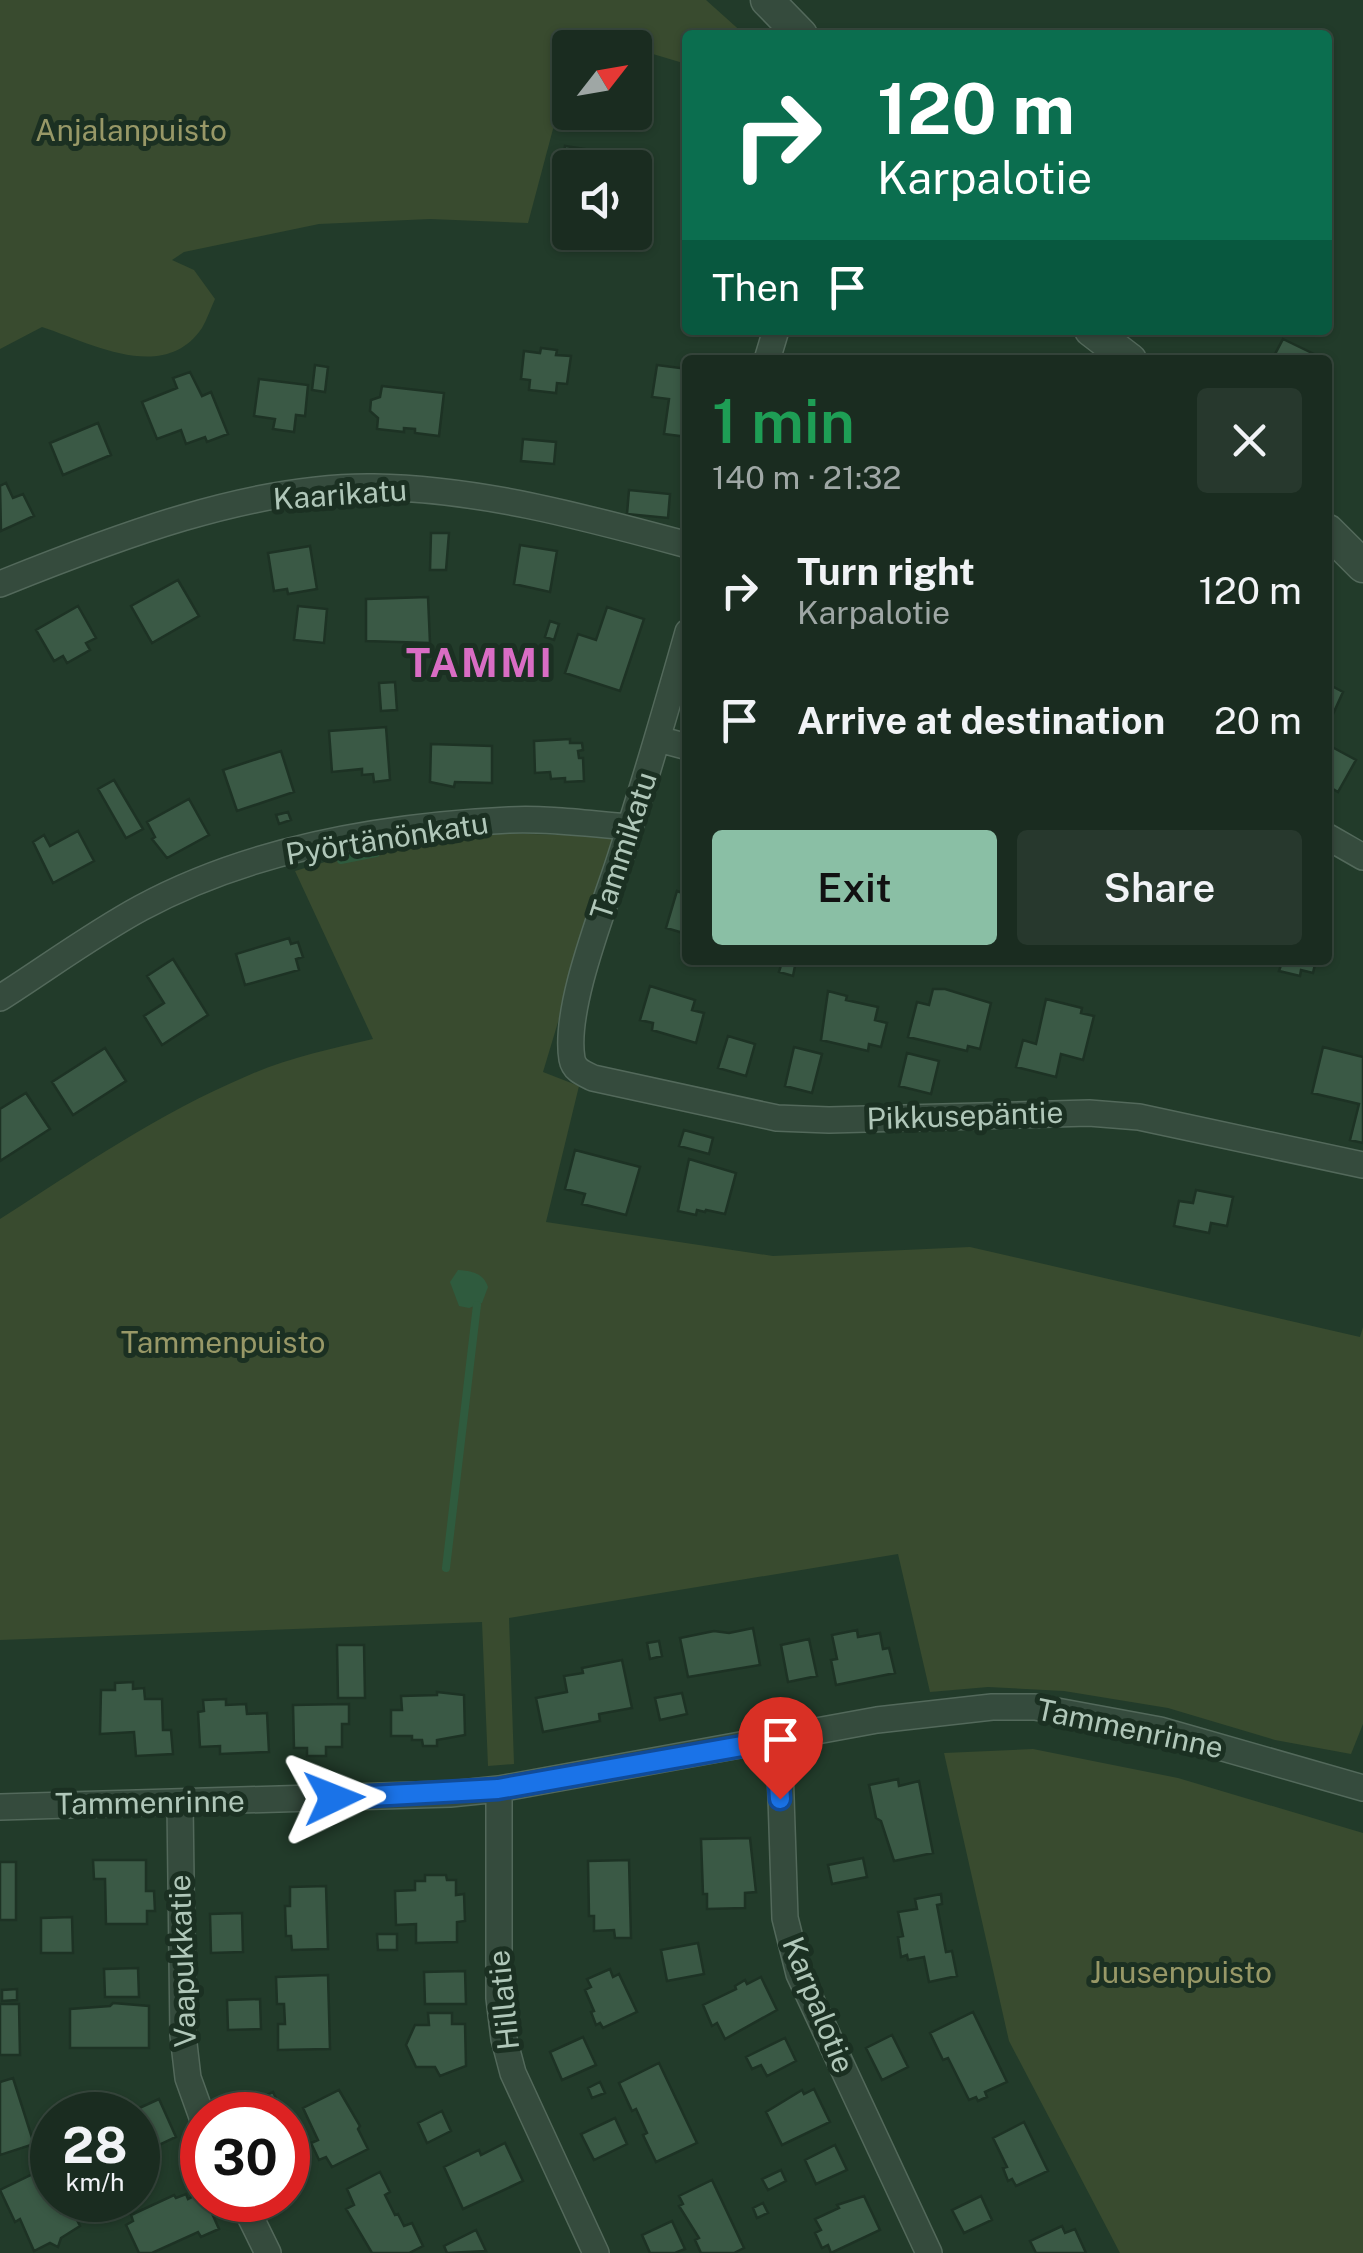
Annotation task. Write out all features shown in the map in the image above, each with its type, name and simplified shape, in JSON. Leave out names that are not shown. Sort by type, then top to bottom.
[{"type":"street","points":[[751,0],[784,18]]},
{"type":"street","points":[[1098,335],[1124,355]]},
{"type":"street","name":"Kaarikatu","points":[[0,584],[156,526],[291,494],[370,487],[435,490],[512,501],[682,544]]},
{"type":"street","points":[[1332,535],[1363,566]]},
{"type":"street","name":"Tammikatu","points":[[572,1062],[578,988],[682,653]]},
{"type":"street","points":[[658,738],[682,746]]},
{"type":"street","name":"Pyörtänönkatu","points":[[0,998],[140,908],[211,876],[298,849],[422,827],[512,820],[630,827]]},
{"type":"street","points":[[1332,839],[1363,857]]},
{"type":"street","name":"Pikkusepäntie","points":[[572,1062],[578,1071],[592,1078],[777,1118],[1089,1112],[1139,1118],[1363,1164]]},
{"type":"street","name":"Tammenrinne","points":[[0,1807],[498,1789],[941,1710],[1035,1708],[1160,1730],[1363,1788]]},
{"type":"street","name":"Karpalotie","points":[[776,1740],[784,1918],[799,1974],[928,2253]]},
{"type":"street","name":"Hillatie","points":[[498,1789],[499,1998],[504,2039],[513,2073],[596,2253]]},
{"type":"street","name":"Vaapukkatie","points":[[180,1803],[183,2035],[193,2092]]},
{"type":"street","points":[[253,2222],[268,2253]]},
{"type":"green space","name":"Anjalanpuisto","points":[[0,0],[706,0],[739,30],[682,30],[682,63],[652,54],[652,30],[552,30],[553,130],[528,223],[430,219],[319,224],[184,252],[172,260],[194,270],[215,299],[202,328],[186,345],[168,354],[126,354],[42,327],[0,349]]},
{"type":"green space","name":"Tammenpuisto","points":[[483,833],[614,836],[543,1072],[579,1086],[546,1222],[773,1256],[970,1247],[1360,1337],[1363,1327],[1363,1724],[1351,1754],[1275,1740],[1168,1708],[1064,1691],[988,1687],[930,1692],[898,1554],[509,1618],[514,1764],[488,1766],[482,1622],[0,1640],[0,1219],[120,1142],[214,1091],[278,1064],[373,1039],[295,871],[398,840]]},
{"type":"green space","name":"Juusenpuisto","points":[[1033,1749],[1178,1778],[1363,1833],[1363,2253],[1120,2253],[1009,2041],[944,1753]]},
{"type":"shaded area","points":[[458,1270],[483,1279],[488,1287],[482,1303],[469,1308],[459,1306],[450,1282]]},
{"type":"building","points":[[1283,339],[1316,355],[1275,355]]},
{"type":"building","points":[[541,348],[571,356],[567,384],[557,383],[556,393],[529,390],[530,380],[521,379],[524,351],[540,353]]},
{"type":"building","points":[[315,365],[328,367],[325,392],[312,390]]},
{"type":"building","points":[[657,365],[682,368],[682,436],[664,434],[669,399],[652,397]]},
{"type":"building","points":[[190,372],[202,396],[211,392],[228,434],[186,444],[181,430],[157,439],[142,402],[177,388],[173,378]]},
{"type":"building","points":[[259,379],[308,385],[305,416],[296,415],[294,432],[273,429],[275,419],[254,416]]},
{"type":"building","points":[[382,386],[444,393],[439,436],[415,433],[415,429],[377,429],[378,418],[370,411],[371,400],[380,397]]},
{"type":"building","points":[[98,423],[111,455],[63,475],[50,443]]},
{"type":"building","points":[[523,439],[556,442],[554,464],[521,461]]},
{"type":"building","points":[[6,483],[13,498],[23,494],[34,516],[1,531],[0,486]]},
{"type":"building","points":[[629,490],[670,494],[668,518],[627,514]]},
{"type":"building","points":[[431,533],[449,533],[446,570],[430,570]]},
{"type":"building","points":[[520,545],[557,551],[550,592],[514,584]]},
{"type":"building","points":[[310,546],[317,589],[288,594],[287,589],[274,591],[268,553]]},
{"type":"building","points":[[178,580],[199,616],[152,643],[131,606]]},
{"type":"building","points":[[428,597],[430,643],[366,641],[366,599]]},
{"type":"building","points":[[78,606],[96,638],[86,643],[90,650],[67,663],[63,656],[54,661],[36,630]]},
{"type":"building","points":[[298,606],[327,609],[324,643],[294,640]]},
{"type":"building","points":[[607,607],[644,619],[620,691],[565,673],[578,634],[596,640]]},
{"type":"building","points":[[550,621],[559,624],[554,640],[545,637]]},
{"type":"building","points":[[395,682],[397,710],[381,711],[379,683]]},
{"type":"building","points":[[1332,686],[1343,692],[1332,716]]},
{"type":"building","points":[[386,727],[390,780],[374,782],[373,774],[362,775],[362,769],[332,772],[329,731]]},
{"type":"building","points":[[570,739],[570,743],[582,743],[583,750],[578,751],[579,758],[583,758],[584,781],[565,782],[565,778],[551,779],[550,772],[535,773],[534,741]]},
{"type":"building","points":[[431,744],[492,746],[492,783],[455,782],[454,787],[430,782]]},
{"type":"building","points":[[1332,747],[1356,760],[1338,792],[1332,788]]},
{"type":"building","points":[[281,751],[294,792],[237,811],[223,770]]},
{"type":"building","points":[[114,780],[143,829],[126,838],[98,789]]},
{"type":"building","points":[[189,799],[209,835],[167,858],[152,839],[155,837],[147,822]]},
{"type":"building","points":[[288,812],[291,820],[279,824],[276,815]]},
{"type":"building","points":[[78,831],[94,861],[53,883],[33,842],[44,835],[50,846]]},
{"type":"building","points":[[677,891],[682,893],[682,933],[666,928]]},
{"type":"building","points":[[289,938],[291,944],[298,942],[303,957],[296,959],[299,970],[245,985],[236,954]]},
{"type":"building","points":[[173,959],[208,1015],[162,1045],[144,1016],[164,1003],[147,976]]},
{"type":"building","points":[[781,965],[795,966],[793,976],[779,972]]},
{"type":"building","points":[[1281,965],[1315,965],[1313,973],[1301,970],[1300,976],[1279,971]]},
{"type":"building","points":[[650,986],[695,1000],[692,1010],[704,1013],[696,1043],[652,1030],[653,1023],[640,1020]]},
{"type":"building","points":[[933,989],[991,1003],[980,1049],[968,1046],[967,1051],[908,1037],[917,1002],[929,1005]]},
{"type":"building","points":[[828,991],[847,996],[846,1000],[878,1007],[875,1020],[887,1023],[881,1047],[869,1044],[868,1051],[821,1040]]},
{"type":"building","points":[[1046,999],[1082,1008],[1081,1013],[1094,1016],[1083,1060],[1061,1054],[1056,1077],[1016,1067],[1023,1040],[1036,1044]]},
{"type":"building","points":[[728,1036],[755,1044],[746,1076],[718,1068]]},
{"type":"building","points":[[794,1047],[822,1054],[812,1093],[785,1086]]},
{"type":"building","points":[[1323,1047],[1363,1057],[1363,1143],[1350,1140],[1359,1104],[1312,1093]]},
{"type":"building","points":[[105,1048],[126,1081],[73,1115],[52,1082]]},
{"type":"building","points":[[907,1053],[939,1061],[931,1094],[899,1086]]},
{"type":"building","points":[[26,1093],[50,1129],[0,1161],[0,1109]]},
{"type":"building","points":[[684,1130],[713,1138],[709,1154],[679,1146]]},
{"type":"building","points":[[575,1150],[640,1167],[626,1215],[582,1204],[585,1194],[565,1189]]},
{"type":"building","points":[[689,1159],[736,1173],[725,1214],[678,1211]]},
{"type":"building","points":[[1196,1190],[1233,1197],[1227,1226],[1211,1223],[1209,1233],[1174,1226],[1179,1201],[1193,1203]]},
{"type":"building","points":[[753,1628],[760,1665],[688,1677],[680,1638]]},
{"type":"building","points":[[857,1630],[858,1637],[880,1633],[883,1649],[889,1648],[895,1673],[836,1685],[831,1660],[837,1659],[832,1635]]},
{"type":"building","points":[[809,1639],[817,1676],[788,1682],[781,1645]]},
{"type":"building","points":[[659,1641],[662,1656],[650,1659],[647,1643]]},
{"type":"building","points":[[337,1645],[364,1645],[365,1698],[338,1698]]},
{"type":"building","points":[[622,1660],[632,1708],[599,1714],[600,1721],[543,1732],[536,1698],[567,1692],[564,1676],[583,1673],[582,1668]]},
{"type":"building","points":[[133,1682],[133,1689],[144,1688],[145,1699],[162,1699],[163,1730],[171,1730],[173,1754],[136,1756],[134,1732],[100,1734],[101,1690],[115,1690],[115,1683]]},
{"type":"building","points":[[437,1692],[464,1695],[465,1735],[437,1740],[437,1746],[423,1746],[422,1740],[412,1740],[412,1736],[391,1736],[391,1710],[402,1710],[401,1696]]},
{"type":"building","points":[[682,1693],[687,1714],[660,1720],[655,1698]]},
{"type":"building","points":[[226,1699],[226,1705],[246,1704],[247,1714],[267,1713],[269,1752],[220,1754],[220,1746],[200,1747],[198,1712],[204,1711],[203,1700]]},
{"type":"building","points":[[349,1704],[349,1724],[342,1724],[342,1747],[326,1747],[326,1756],[307,1756],[307,1748],[294,1748],[293,1705]]},
{"type":"building","points":[[898,1779],[899,1786],[919,1781],[933,1853],[894,1861],[881,1821],[876,1818],[869,1785]]},
{"type":"building","points":[[750,1838],[756,1892],[745,1893],[745,1908],[707,1909],[701,1839]]},
{"type":"building","points":[[863,1858],[867,1877],[832,1884],[828,1865]]},
{"type":"building","points":[[93,1860],[146,1860],[146,1891],[154,1891],[155,1911],[147,1911],[147,1924],[106,1924],[105,1879],[94,1879]]},
{"type":"building","points":[[629,1860],[631,1938],[615,1938],[614,1930],[594,1931],[594,1916],[589,1916],[588,1861]]},
{"type":"building","points":[[0,1862],[16,1862],[16,1920],[0,1920]]},
{"type":"building","points":[[425,1875],[446,1875],[447,1880],[456,1880],[456,1895],[464,1894],[465,1921],[457,1922],[457,1942],[416,1943],[416,1924],[396,1925],[395,1891],[415,1890],[415,1881],[425,1881]]},
{"type":"building","points":[[326,1886],[328,1949],[292,1950],[291,1936],[286,1936],[285,1906],[290,1906],[290,1887]]},
{"type":"building","points":[[941,1894],[942,1904],[937,1905],[946,1952],[952,1951],[957,1976],[929,1982],[924,1957],[901,1957],[898,1937],[903,1936],[898,1912],[917,1909],[915,1899]]},
{"type":"building","points":[[242,1913],[243,1952],[211,1953],[210,1914]]},
{"type":"building","points":[[72,1917],[73,1953],[41,1953],[41,1918]]},
{"type":"building","points":[[377,1934],[397,1934],[397,1950],[378,1950]]},
{"type":"building","points":[[698,1943],[704,1974],[667,1981],[661,1950]]},
{"type":"building","points":[[138,1968],[139,1997],[105,1997],[104,1969]]},
{"type":"building","points":[[610,1969],[613,1977],[619,1974],[637,2012],[603,2028],[600,2023],[596,2025],[585,1990],[591,1987],[587,1979]]},
{"type":"building","points":[[465,1971],[466,2004],[425,2004],[424,1972]]},
{"type":"building","points":[[328,1975],[330,2049],[278,2050],[278,2024],[285,2024],[284,2004],[277,2004],[276,1977]]},
{"type":"building","points":[[761,1977],[777,2010],[725,2039],[717,2023],[712,2026],[703,2005],[736,1989],[745,1980],[747,1984]]},
{"type":"building","points":[[17,1989],[17,2000],[2,2001],[2,1990]]},
{"type":"building","points":[[260,1999],[261,2029],[228,2030],[227,2000]]},
{"type":"building","points":[[113,2003],[149,2006],[149,2048],[70,2048],[70,2009]]},
{"type":"building","points":[[0,2004],[19,2004],[20,2055],[0,2055]]},
{"type":"building","points":[[973,2012],[1007,2082],[985,2092],[987,2097],[978,2101],[976,2097],[969,2100],[930,2033]]},
{"type":"building","points":[[428,2013],[452,2013],[452,2024],[465,2024],[466,2066],[440,2076],[435,2067],[416,2067],[406,2045],[415,2025],[429,2025]]},
{"type":"building","points":[[892,2035],[908,2067],[882,2080],[866,2048]]},
{"type":"building","points":[[583,2037],[596,2065],[562,2080],[550,2052]]},
{"type":"building","points":[[785,2038],[796,2061],[767,2076],[761,2065],[752,2069],[746,2057]]},
{"type":"building","points":[[659,2063],[697,2143],[656,2162],[636,2109],[632,2111],[619,2083]]},
{"type":"building","points":[[13,2078],[30,2131],[30,2145],[0,2155],[0,2082]]},
{"type":"building","points":[[600,2082],[605,2093],[592,2098],[588,2088]]},
{"type":"building","points":[[814,2089],[830,2122],[782,2145],[766,2112],[802,2090],[804,2094]]},
{"type":"building","points":[[339,2090],[368,2149],[332,2167],[326,2157],[319,2160],[311,2143],[318,2140],[310,2123],[310,2104]]},
{"type":"building","points":[[160,2101],[176,2137],[160,2145]]},
{"type":"building","points":[[442,2111],[451,2131],[427,2143],[418,2123]]},
{"type":"building","points":[[615,2118],[627,2144],[594,2160],[581,2134]]},
{"type":"building","points":[[1024,2122],[1048,2171],[1016,2186],[1012,2179],[1008,2181],[1003,2168],[1007,2167],[993,2138]]},
{"type":"building","points":[[505,2143],[523,2181],[463,2209],[444,2167],[479,2150],[481,2155]]},
{"type":"building","points":[[835,2145],[847,2170],[816,2184],[805,2160]]},
{"type":"building","points":[[781,2170],[786,2181],[768,2190],[762,2179]]},
{"type":"building","points":[[380,2172],[395,2215],[404,2226],[412,2223],[423,2246],[409,2253],[372,2253],[346,2209],[354,2205],[347,2189]]},
{"type":"building","points":[[30,2175],[30,2222],[78,2222],[80,2226],[61,2238],[58,2247],[50,2243],[34,2251],[20,2219],[15,2222],[0,2190]]},
{"type":"building","points":[[712,2180],[744,2248],[734,2253],[701,2253],[695,2240],[699,2238],[679,2206],[683,2204],[679,2196]]},
{"type":"building","points":[[174,2195],[180,2196],[180,2222],[216,2222],[219,2229],[201,2237],[198,2232],[152,2253],[139,2253],[126,2225],[160,2222],[160,2202]]},
{"type":"building","points":[[864,2196],[880,2230],[831,2253],[828,2245],[822,2248],[815,2233],[821,2230],[815,2219],[839,2208],[837,2205]]},
{"type":"building","points":[[981,2196],[992,2220],[964,2233],[952,2210]]},
{"type":"building","points":[[763,2203],[768,2213],[757,2218],[753,2208]]},
{"type":"building","points":[[672,2221],[685,2249],[650,2253],[642,2235]]},
{"type":"building","points":[[1062,2226],[1065,2233],[1075,2229],[1086,2253],[1036,2253],[1030,2241]]},
{"type":"building","points":[[476,2230],[486,2251],[447,2253],[444,2246]]},
{"type":"waterway","points":[[341,860],[376,853]]},
{"type":"waterway","points":[[446,1568],[477,1305]]},
{"type":"district","name":"TAMMI","points":[[480,663]]},
{"type":"route","points":[[334,1798],[498,1789],[776,1740],[780,1799]]}]
